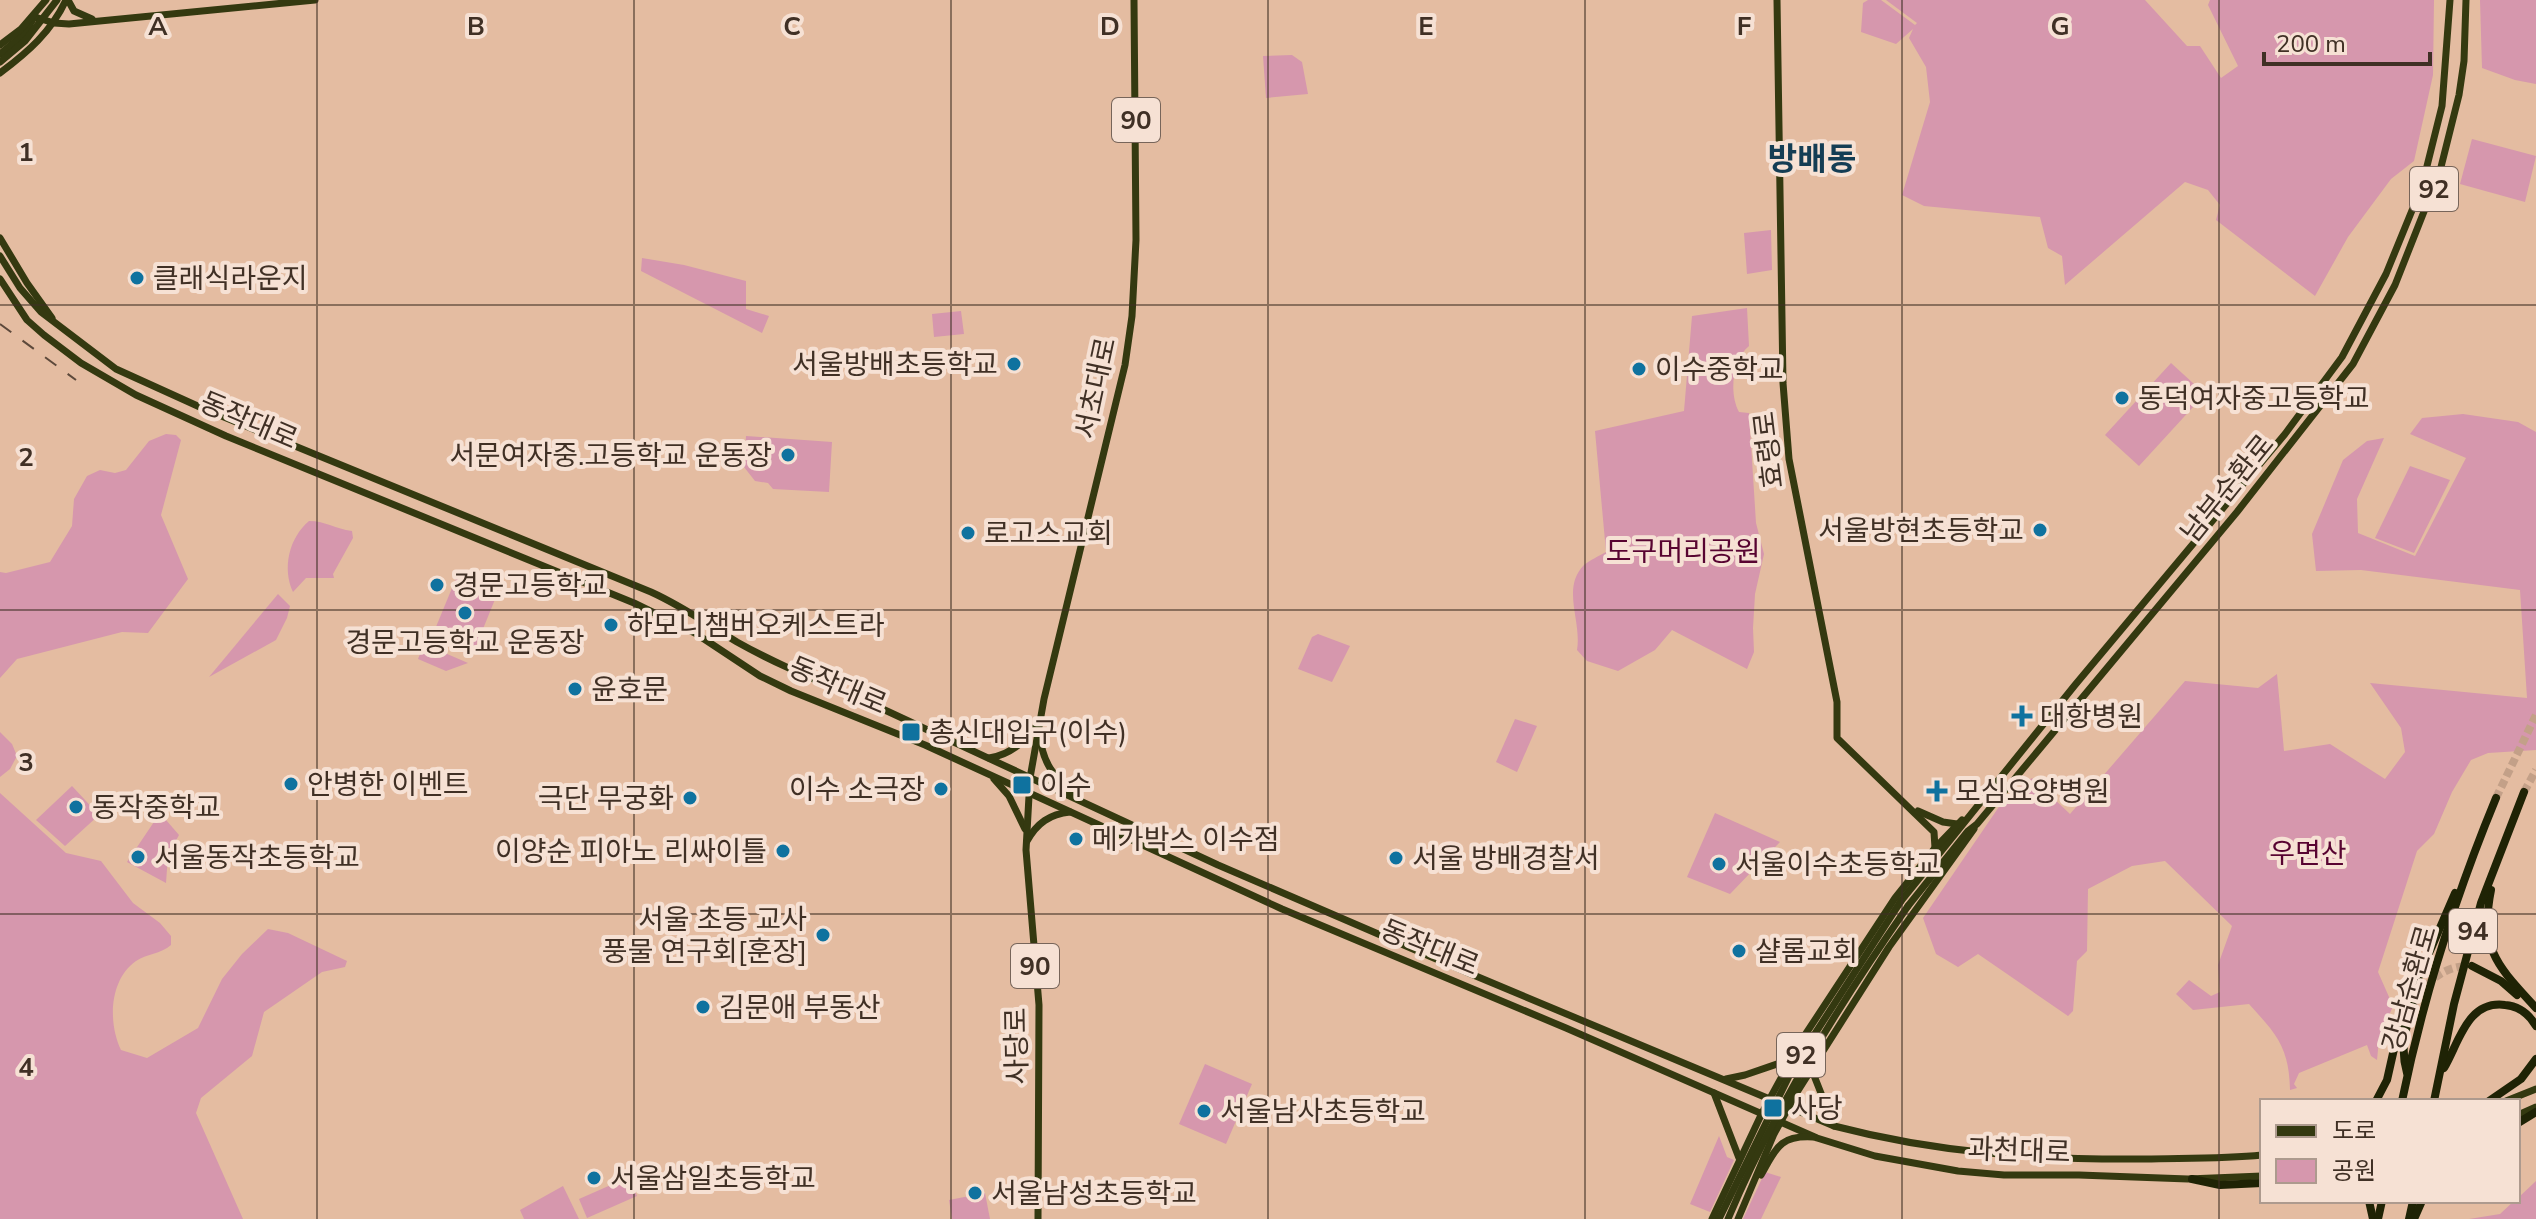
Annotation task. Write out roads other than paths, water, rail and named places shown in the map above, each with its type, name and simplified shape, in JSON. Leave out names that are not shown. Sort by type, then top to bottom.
[{"type":"highway","name":"강남순환로","points":[[2434,1099],[2481,903],[2524,792]]},
{"type":"highway","name":"강남순환로","points":[[2402,1099],[2441,951],[2469,864],[2496,798]]},
{"type":"highway","points":[[2377,1099],[2387,1080],[2401,1018],[2469,864]]},
{"type":"highway","points":[[2495,867],[2486,918],[2488,940],[2503,970],[2536,1010]]},
{"type":"highway","points":[[2472,966],[2501,981],[2536,1010]]},
{"type":"highway","points":[[2439,1076],[2469,1020],[2483,1008],[2496,1004],[2515,1006],[2536,1026]]},
{"type":"highway","points":[[2408,1074],[2403,1060],[2403,1045],[2413,1006]]},
{"type":"highway","points":[[2492,1099],[2521,1079],[2536,1059]]},
{"type":"highway","points":[[2520,1121],[2536,1109]]},
{"type":"highway","points":[[2190,1179],[2220,1185],[2260,1183]]},
{"type":"main road","points":[[0,54],[24,34],[45,0]]},
{"type":"main road","points":[[0,45],[21,29],[45,0]]},
{"type":"main road","points":[[52,23],[55,0]]},
{"type":"main road","points":[[0,62],[25,41],[55,0]]},
{"type":"main road","points":[[0,73],[27,53],[67,0]]},
{"type":"main road","points":[[67,0],[71,9],[97,21]]},
{"type":"main road","points":[[35,17],[52,23],[97,21],[315,0]]},
{"type":"main road","name":"서초대로","points":[[1030,778],[1040,721],[1125,365],[1130,330],[1136,240],[1134,0]]},
{"type":"main road","name":"효령로","points":[[1777,0],[1783,369],[1789,459],[1837,702],[1837,738],[1913,809]]},
{"type":"main road","name":"남부순환로","points":[[1904,904],[1967,816],[2285,434],[2342,357],[2394,255],[2422,186],[2439,122],[2450,0]]},
{"type":"main road","name":"남부순환로","points":[[1738,1219],[1781,1121],[1811,1068],[1889,947],[1977,824],[2237,512],[2353,364],[2395,285],[2431,197],[2453,126],[2464,61],[2466,0]]},
{"type":"main road","name":"동작대로","points":[[0,238],[56,323]]},
{"type":"main road","name":"동작대로","points":[[0,256],[20,288],[41,312],[116,369],[202,408],[651,592],[685,608],[735,641],[782,666],[860,698],[1218,865],[1789,1107]]},
{"type":"main road","name":"동작대로","points":[[0,279],[27,320],[44,335],[92,371],[136,395],[226,436],[634,603],[695,633],[760,676],[986,772],[1270,904],[1781,1121]]},
{"type":"main road","points":[[44,335],[48,324],[56,323]]},
{"type":"main road","points":[[2227,503],[2226,512],[2237,512]]},
{"type":"main road","points":[[2185,553],[2196,553],[2196,561]]},
{"type":"main road","points":[[986,759],[1009,753],[1040,721]]},
{"type":"main road","points":[[1040,721],[1045,763],[1053,776],[1079,800]]},
{"type":"main road","points":[[986,772],[1009,796],[1026,831]]},
{"type":"main road","name":"사당로","points":[[1030,778],[1026,843],[1039,1005],[1038,1219]]},
{"type":"main road","points":[[1913,809],[1943,822],[1957,824]]},
{"type":"main road","points":[[1913,809],[1934,832],[1935,848]]},
{"type":"main road","points":[[1026,843],[1033,830],[1048,817],[1073,812]]},
{"type":"main road","name":"남부순환로","points":[[1712,1219],[1789,1060],[1895,898],[1935,848],[1967,816]]},
{"type":"main road","name":"남부순환로","points":[[1904,904],[1977,824]]},
{"type":"main road","name":"92","points":[[1719,1219],[1794,1066],[1904,904]]},
{"type":"main road","name":"92","points":[[1728,1219],[1802,1069],[1904,904]]},
{"type":"main road","points":[[1472,988],[1476,976]]},
{"type":"main road","points":[[1725,1079],[1789,1060]]},
{"type":"main road","points":[[1811,1068],[1834,1126]]},
{"type":"main road","points":[[1782,1074],[1789,1082],[1801,1085]]},
{"type":"main road","points":[[1738,1103],[1745,1087]]},
{"type":"main road","points":[[2511,1099],[2536,1089]]},
{"type":"main road","points":[[1714,1093],[1739,1159]]},
{"type":"main road","name":"과천대로","points":[[1789,1107],[1834,1126],[1876,1137],[2005,1156],[2096,1160],[2260,1155]]},
{"type":"main road","name":"과천대로","points":[[1781,1121],[1817,1138],[1875,1156],[1958,1171],[2004,1175],[2190,1179],[2260,1176]]},
{"type":"main road","points":[[1746,1201],[1782,1142],[1789,1138],[1817,1138]]},
{"type":"main road","points":[[2189,1158],[2190,1179]]},
{"type":"tunnel","points":[[2496,798],[2536,715]]},
{"type":"tunnel","points":[[2524,792],[2536,770]]},
{"type":"tunnel","points":[[2413,1006],[2435,978],[2450,969],[2468,966]]},
{"type":"railway","points":[[0,324],[76,380]]},
{"type":"place","name":"클래식라운지","points":[[137,278]]},
{"type":"place","name":"서울방배초등학교","points":[[1014,364]]},
{"type":"place","name":"이수중학교","points":[[1639,369]]},
{"type":"place","name":"동덕여자중고등학교","points":[[2122,398]]},
{"type":"place","name":"서문여자중.고등학교 운동장","points":[[788,455]]},
{"type":"place","name":"서울방현초등학교","points":[[2040,530]]},
{"type":"place","name":"로고스교회","points":[[968,533]]},
{"type":"place","name":"경문고등학교","points":[[437,585]]},
{"type":"place","name":"경문고등학교 운동장","points":[[465,613]]},
{"type":"place","name":"하모니챔버오케스트라","points":[[611,625]]},
{"type":"place","name":"윤호문","points":[[575,689]]},
{"type":"place","name":"대항병원","points":[[2022,716]]},
{"type":"place","name":"총신대입구(이수)","points":[[911,732]]},
{"type":"place","name":"안병한 이벤트","points":[[291,784]]},
{"type":"place","name":"이수","points":[[1022,785]]},
{"type":"place","name":"이수 소극장","points":[[941,789]]},
{"type":"place","name":"모심요양병원","points":[[1937,791]]},
{"type":"place","name":"극단 무궁화","points":[[690,798]]},
{"type":"place","name":"동작중학교","points":[[76,807]]},
{"type":"place","name":"메가박스 이수점","points":[[1076,839]]},
{"type":"place","name":"이양순 피아노 리싸이틀","points":[[783,851]]},
{"type":"place","name":"서울동작초등학교","points":[[138,857]]},
{"type":"place","name":"서울 방배경찰서","points":[[1396,858]]},
{"type":"place","name":"서울이수초등학교","points":[[1719,864]]},
{"type":"place","name":"서울 초등 교사 풍물 연구회[훈장]","points":[[823,935]]},
{"type":"place","name":"샬롬교회","points":[[1739,951]]},
{"type":"place","name":"김문애 부동산","points":[[703,1007]]},
{"type":"place","name":"사당","points":[[1773,1108]]},
{"type":"place","name":"서울남사초등학교","points":[[1204,1111]]},
{"type":"place","name":"서울삼일초등학교","points":[[594,1178]]},
{"type":"place","name":"서울남성초등학교","points":[[975,1193]]},
{"type":"district","name":"방배동","points":[[1812,159]]},
{"type":"park label","name":"도구머리공원","points":[[1683,551]]},
{"type":"park label","name":"우면산","points":[[2308,853]]}]
